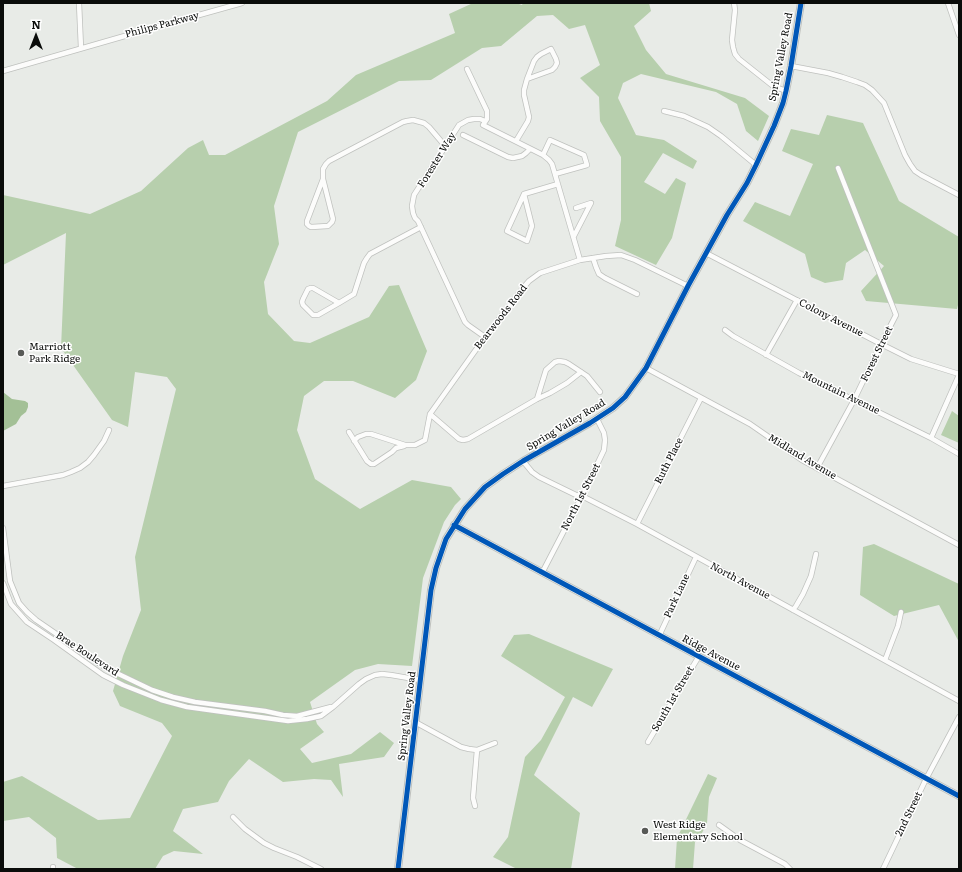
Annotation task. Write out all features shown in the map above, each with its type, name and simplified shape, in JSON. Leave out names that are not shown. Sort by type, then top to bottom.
[{"type":"street","points":[[79,3],[81,48]]},
{"type":"street","name":"Philips Parkway","points":[[3,71],[242,3]]},
{"type":"street","points":[[734,3],[735,10],[732,40],[735,54],[739,59],[773,86],[786,91]]},
{"type":"street","name":"Spring Valley Road","points":[[398,869],[431,590],[440,554],[446,539],[465,509],[485,487],[523,461],[597,419],[613,408],[624,397],[646,368],[706,253],[747,183],[779,114],[786,91],[791,66],[800,3]]},
{"type":"street","points":[[948,3],[959,35]]},
{"type":"street","points":[[516,142],[529,117],[524,96],[527,79],[537,57],[551,49],[556,59],[555,67],[552,70],[527,79]]},
{"type":"street","points":[[791,66],[842,77],[857,82],[872,90],[884,103],[905,155],[915,171],[959,195]]},
{"type":"street","points":[[467,69],[487,111],[488,115],[483,125],[543,155],[552,164],[580,260]]},
{"type":"street","points":[[664,111],[684,116],[708,127],[756,165]]},
{"type":"street","name":"Forester Way","points":[[485,121],[474,119],[464,122],[456,130],[414,195],[412,201],[413,212],[465,322],[468,326],[485,337]]},
{"type":"street","points":[[323,179],[307,221],[307,224],[311,227],[328,226],[333,219],[323,179],[323,169],[329,160],[403,122],[413,120],[424,123],[429,127],[446,147]]},
{"type":"street","points":[[463,135],[508,157],[513,158],[522,156],[530,149]]},
{"type":"street","points":[[543,155],[550,140],[584,155],[587,165],[555,174]]},
{"type":"street","name":"Forest Street","points":[[818,468],[896,315],[838,168]]},
{"type":"street","points":[[524,194],[532,226],[527,241],[507,231],[524,194],[558,184]]},
{"type":"street","points":[[574,236],[591,203],[576,208]]},
{"type":"street","points":[[339,303],[313,288],[308,289],[302,299],[303,305],[316,316],[339,303],[354,294],[364,263],[370,254],[421,228]]},
{"type":"street","name":"Colony Avenue","points":[[706,253],[911,359],[959,375]]},
{"type":"street","name":"Bearwoods Road","points":[[349,432],[367,462],[372,464],[396,448],[415,445],[425,440],[430,414],[485,337],[523,288],[540,273],[580,260],[622,255],[688,286]]},
{"type":"street","points":[[593,258],[599,274],[637,294]]},
{"type":"street","points":[[766,356],[797,300]]},
{"type":"street","name":"Mountain Avenue","points":[[725,330],[766,356],[932,438],[959,454]]},
{"type":"street","points":[[538,399],[546,370],[555,362],[559,361],[565,362],[582,372],[600,392]]},
{"type":"street","name":"Midland Avenue","points":[[646,368],[750,424],[786,449],[818,468],[959,545]]},
{"type":"street","points":[[430,414],[459,439],[468,439],[561,386],[582,372]]},
{"type":"street","points":[[932,438],[959,375]]},
{"type":"street","name":"Ruth Place","points":[[637,524],[701,398]]},
{"type":"street","name":"North 1st Street","points":[[542,573],[604,450],[604,433],[597,419]]},
{"type":"street","points":[[3,486],[63,475],[80,468],[94,456],[109,430]]},
{"type":"street","points":[[354,441],[362,435],[371,434],[405,446]]},
{"type":"street","name":"North Avenue","points":[[523,461],[538,477],[576,495],[582,496],[637,524],[959,701]]},
{"type":"street","name":"Ridge Avenue","points":[[454,525],[959,796]]},
{"type":"street","name":"Brae Boulevard","points":[[3,528],[10,581],[20,603],[36,620],[106,668],[152,690],[195,702],[297,716],[332,707]]},
{"type":"street","points":[[793,610],[803,594],[811,576],[816,554]]},
{"type":"street","name":"Park Lane","points":[[659,636],[696,557]]},
{"type":"street","name":"Brae Boulevard","points":[[3,582],[11,604],[27,622],[103,675],[123,685],[161,700],[186,707],[288,721],[307,719],[321,716],[366,679],[382,674],[420,680]]},
{"type":"street","points":[[885,660],[898,626],[901,612]]},
{"type":"street","name":"South 1st Street","points":[[648,742],[699,656]]},
{"type":"street","name":"2nd Street","points":[[883,869],[926,779],[959,717]]},
{"type":"street","points":[[415,722],[469,749],[477,750],[495,743]]},
{"type":"street","points":[[475,806],[473,798],[477,750]]},
{"type":"street","points":[[233,818],[264,843],[321,869]]},
{"type":"street","points":[[719,825],[740,840],[785,864],[790,869]]},
{"type":"shaded area","points":[[473,3],[516,3],[522,5],[523,3],[649,3],[651,11],[634,26],[646,50],[666,74],[745,98],[769,116],[758,141],[746,131],[737,104],[716,92],[641,74],[623,83],[618,98],[636,135],[664,140],[697,161],[693,169],[663,153],[644,182],[665,194],[676,178],[686,183],[672,238],[656,265],[615,246],[621,220],[621,157],[600,121],[599,97],[580,78],[600,65],[585,25],[569,29],[553,15],[537,16],[501,46],[482,48],[431,80],[399,81],[298,132],[274,206],[279,244],[264,282],[268,314],[294,341],[310,343],[369,317],[389,286],[399,285],[427,351],[416,380],[395,398],[353,381],[324,381],[304,396],[297,430],[315,479],[360,509],[412,480],[451,487],[461,499],[455,505],[444,522],[423,578],[412,666],[378,664],[355,670],[310,702],[317,724],[324,732],[300,749],[312,763],[351,754],[380,732],[394,743],[384,757],[339,764],[343,797],[331,780],[314,779],[283,782],[249,759],[229,781],[218,802],[183,809],[173,831],[203,854],[174,851],[163,856],[155,869],[78,869],[57,858],[56,838],[29,817],[3,821],[3,782],[22,776],[98,820],[130,818],[172,736],[162,723],[120,706],[113,691],[123,656],[141,610],[135,557],[176,389],[167,377],[135,372],[128,427],[112,420],[61,348],[66,233],[3,265],[3,195],[90,214],[141,191],[188,148],[203,140],[209,155],[225,155],[327,101],[356,75],[455,33],[449,14]]},
{"type":"shaded area","points":[[827,115],[863,123],[899,201],[959,237],[959,301],[957,309],[866,301],[861,291],[884,266],[865,250],[846,263],[843,280],[825,283],[811,277],[805,254],[743,221],[755,202],[790,216],[813,164],[782,151],[791,129],[819,135]]},
{"type":"shaded area","points":[[3,392],[12,399],[25,401],[28,403],[28,407],[26,412],[21,416],[16,424],[3,431]]},
{"type":"shaded area","points":[[952,411],[959,416],[959,443],[941,435]]},
{"type":"shaded area","points":[[874,544],[959,584],[959,642],[939,605],[894,616],[860,595],[863,547]]},
{"type":"shaded area","points":[[529,634],[613,669],[592,707],[573,697],[534,775],[580,813],[571,869],[517,869],[493,857],[508,837],[525,757],[541,740],[565,697],[501,656],[514,635]]},
{"type":"shaded area","points":[[708,774],[717,778],[709,797],[707,823],[695,842],[693,869],[675,869],[677,838]]},
{"type":"cycle path","points":[[398,869],[431,590],[436,568],[446,539],[465,509],[485,487],[523,461],[590,423],[613,408],[625,397],[646,368],[688,286],[727,215],[747,183],[774,126],[786,91],[801,3]]},
{"type":"cycle path","points":[[454,525],[959,796]]},
{"type":"place","name":"Marriott Park Ridge","points":[[21,353]]},
{"type":"place","name":"West Ridge Elementary School","points":[[645,831]]}]
